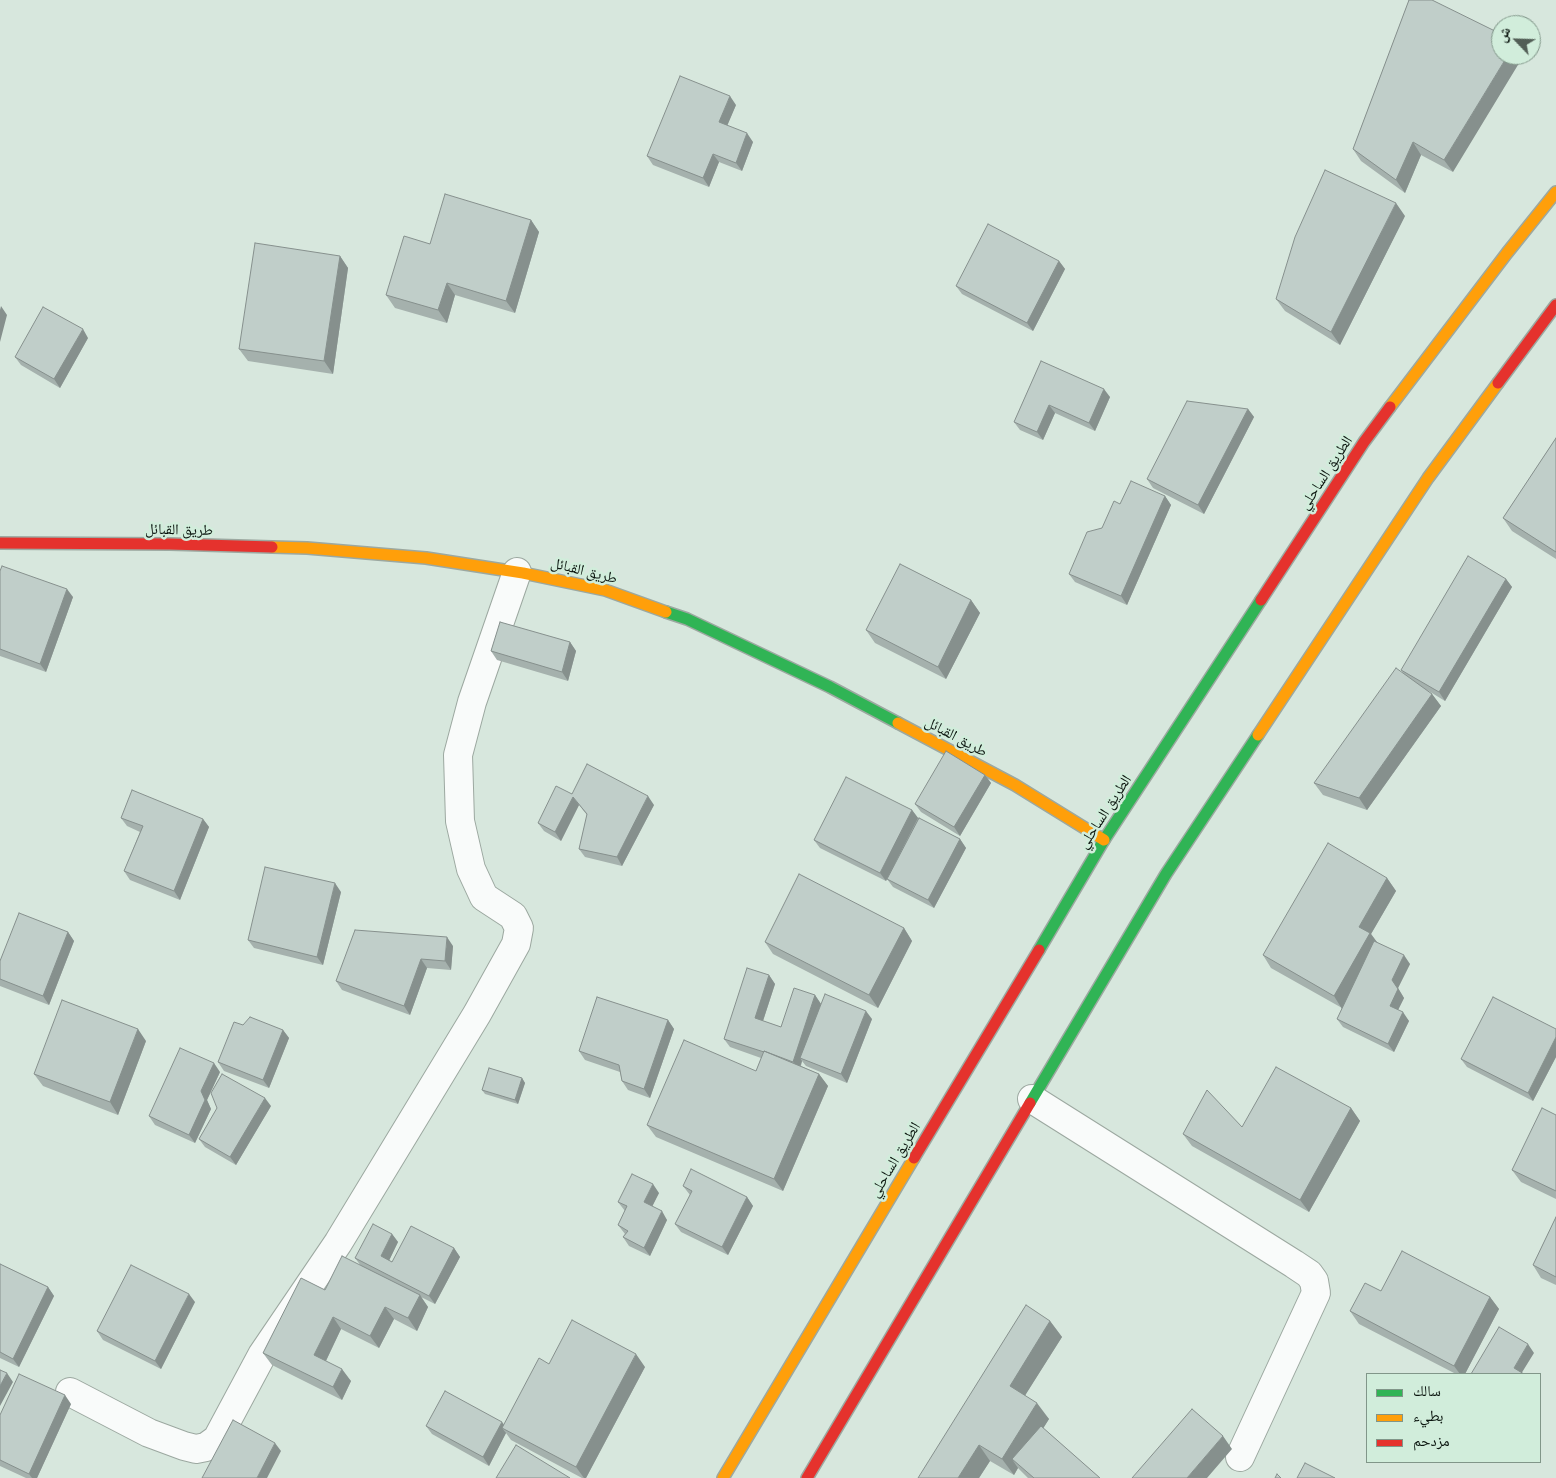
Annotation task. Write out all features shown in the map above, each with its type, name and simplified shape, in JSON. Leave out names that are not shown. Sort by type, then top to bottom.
[{"type":"main road","name":"الطريق الساحلي","points":[[722,1478],[1104,840],[1364,442],[1507,253],[1556,192]]},
{"type":"main road","points":[[807,1478],[1177,858],[1428,478],[1556,305]]},
{"type":"main road","name":"طريق القبائل","points":[[0,542],[307,548],[426,558],[517,572],[605,590],[687,620],[839,692],[1015,785],[1104,840]]},
{"type":"street","points":[[70,1392],[149,1433],[184,1446],[196,1449],[206,1447],[217,1439],[262,1355],[338,1243],[477,1014],[516,944],[519,928],[513,916],[484,897],[470,869],[460,821],[458,755],[472,702],[517,572]]},
{"type":"street","points":[[1032,1099],[1294,1264],[1309,1274],[1314,1281],[1316,1293],[1240,1457]]},
{"type":"building","points":[[1409,0],[1432,0],[1491,29],[1491,65],[1502,65],[1444,160],[1413,142],[1396,180],[1353,149]]},
{"type":"building","points":[[680,76],[730,96],[719,122],[747,133],[736,163],[713,154],[703,178],[647,156]]},
{"type":"building","points":[[1325,170],[1396,203],[1331,332],[1276,299],[1295,237]]},
{"type":"building","points":[[445,194],[531,220],[506,301],[447,283],[438,310],[386,295],[404,236],[430,244]]},
{"type":"building","points":[[988,224],[1059,261],[1027,323],[956,286]]},
{"type":"building","points":[[255,243],[340,256],[324,361],[239,349]]},
{"type":"building","points":[[43,307],[83,329],[54,379],[15,357]]},
{"type":"building","points":[[1041,361],[1104,389],[1089,423],[1049,405],[1037,432],[1014,422]]},
{"type":"building","points":[[1187,401],[1248,409],[1198,505],[1147,479]]},
{"type":"building","points":[[1556,438],[1556,552],[1503,518]]},
{"type":"building","points":[[1131,481],[1165,496],[1121,596],[1069,574],[1087,532],[1102,528],[1114,501],[1120,504]]},
{"type":"building","points":[[1468,556],[1506,579],[1439,692],[1401,670]]},
{"type":"building","points":[[900,564],[971,600],[938,667],[866,630]]},
{"type":"building","points":[[2,566],[67,589],[40,664],[0,649],[0,571]]},
{"type":"building","points":[[500,622],[570,642],[562,672],[491,651]]},
{"type":"building","points":[[1396,668],[1432,694],[1359,798],[1314,783]]},
{"type":"building","points":[[946,751],[985,775],[954,827],[915,804]]},
{"type":"building","points":[[587,764],[648,796],[617,857],[579,849],[587,814],[573,797],[555,832],[538,823],[556,786],[572,794]]},
{"type":"building","points":[[846,777],[912,810],[880,873],[814,840]]},
{"type":"building","points":[[132,790],[203,819],[174,891],[124,871],[143,826],[121,818]]},
{"type":"building","points":[[919,818],[960,839],[928,900],[887,879]]},
{"type":"building","points":[[1328,843],[1387,878],[1359,927],[1370,933],[1334,996],[1263,955]]},
{"type":"building","points":[[265,867],[335,883],[317,957],[248,940]]},
{"type":"building","points":[[799,874],[904,928],[869,995],[765,942]]},
{"type":"building","points":[[19,913],[68,932],[43,996],[0,979],[0,961]]},
{"type":"building","points":[[355,930],[447,937],[445,961],[421,959],[404,1006],[336,981]]},
{"type":"building","points":[[1374,941],[1404,955],[1392,980],[1398,989],[1390,1006],[1403,1012],[1388,1044],[1337,1019]]},
{"type":"building","points":[[747,968],[769,975],[755,1018],[781,1027],[794,988],[815,995],[793,1062],[724,1039]]},
{"type":"building","points":[[825,994],[866,1011],[841,1074],[800,1058]]},
{"type":"building","points":[[597,997],[668,1020],[644,1089],[622,1081],[619,1065],[579,1051]]},
{"type":"building","points":[[1493,997],[1556,1029],[1556,1037],[1528,1093],[1461,1059]]},
{"type":"building","points":[[62,1000],[138,1029],[110,1102],[34,1074]]},
{"type":"building","points":[[250,1017],[283,1030],[263,1080],[218,1062],[234,1022],[243,1025]]},
{"type":"building","points":[[684,1040],[756,1071],[764,1051],[819,1074],[774,1179],[647,1125]]},
{"type":"building","points":[[180,1048],[214,1063],[201,1091],[205,1100],[189,1135],[149,1116]]},
{"type":"building","points":[[1276,1067],[1351,1108],[1300,1200],[1183,1134],[1207,1090],[1242,1127]]},
{"type":"building","points":[[489,1068],[522,1078],[515,1100],[482,1090]]},
{"type":"building","points":[[222,1074],[265,1098],[230,1157],[199,1139],[217,1108],[211,1093]]},
{"type":"building","points":[[1542,1108],[1556,1115],[1556,1191],[1512,1170]]},
{"type":"building","points":[[691,1169],[747,1197],[722,1247],[675,1224],[692,1191],[683,1186]]},
{"type":"building","points":[[632,1174],[653,1184],[644,1202],[662,1211],[644,1248],[623,1237],[628,1231],[618,1225],[627,1206],[618,1202]]},
{"type":"building","points":[[1556,1217],[1556,1277],[1533,1265]]},
{"type":"building","points":[[373,1224],[392,1234],[381,1256],[392,1262],[411,1226],[454,1248],[429,1296],[355,1258]]},
{"type":"building","points":[[1402,1251],[1490,1297],[1454,1366],[1350,1311],[1365,1283],[1381,1291]]},
{"type":"building","points":[[342,1256],[420,1295],[408,1318],[385,1307],[370,1336],[333,1317],[314,1355],[342,1369],[333,1387],[263,1353],[301,1278],[325,1290]]},
{"type":"building","points":[[0,1264],[48,1287],[13,1359],[0,1352]]},
{"type":"building","points":[[131,1265],[189,1294],[155,1361],[97,1331]]},
{"type":"building","points":[[1026,1305],[1050,1321],[1010,1386],[1037,1403],[1002,1459],[979,1445],[958,1478],[918,1478]]},
{"type":"building","points":[[572,1320],[636,1354],[576,1467],[502,1428],[539,1358],[549,1364]]},
{"type":"building","points":[[1499,1327],[1528,1344],[1514,1368],[1522,1373],[1472,1373]]},
{"type":"building","points":[[0,1370],[7,1373],[0,1386]]},
{"type":"building","points":[[19,1374],[65,1395],[29,1474],[0,1460],[0,1415]]},
{"type":"building","points":[[445,1391],[502,1422],[483,1457],[426,1426]]},
{"type":"building","points":[[1192,1409],[1223,1436],[1187,1478],[1132,1478]]},
{"type":"building","points":[[233,1420],[275,1443],[257,1478],[202,1478]]},
{"type":"building","points":[[1041,1426],[1100,1478],[1034,1478],[1012,1459]]},
{"type":"building","points":[[516,1445],[570,1478],[496,1478]]},
{"type":"building","points":[[1305,1463],[1335,1478],[1297,1478]]},
{"type":"traffic: fast","points":[[1039,950],[1104,840],[1261,600]]},
{"type":"traffic: fast","points":[[666,612],[687,619],[830,687],[898,723]]},
{"type":"traffic: fast","points":[[1030,1103],[1166,874],[1258,735]]},
{"type":"traffic: slow","points":[[1390,407],[1507,253],[1556,192]]},
{"type":"traffic: slow","points":[[1258,735],[1428,478],[1498,383]]},
{"type":"traffic: slow","points":[[272,547],[426,558],[523,573],[605,590],[666,612]]},
{"type":"traffic: slow","points":[[898,723],[1015,785],[1104,840]]},
{"type":"traffic: slow","points":[[723,1478],[914,1158]]},
{"type":"traffic: jam","points":[[1498,383],[1556,305]]},
{"type":"traffic: jam","points":[[1261,600],[1364,442],[1390,407]]},
{"type":"traffic: jam","points":[[0,543],[272,547]]},
{"type":"traffic: jam","points":[[914,1158],[1039,950]]},
{"type":"traffic: jam","points":[[807,1478],[1030,1103]]}]
